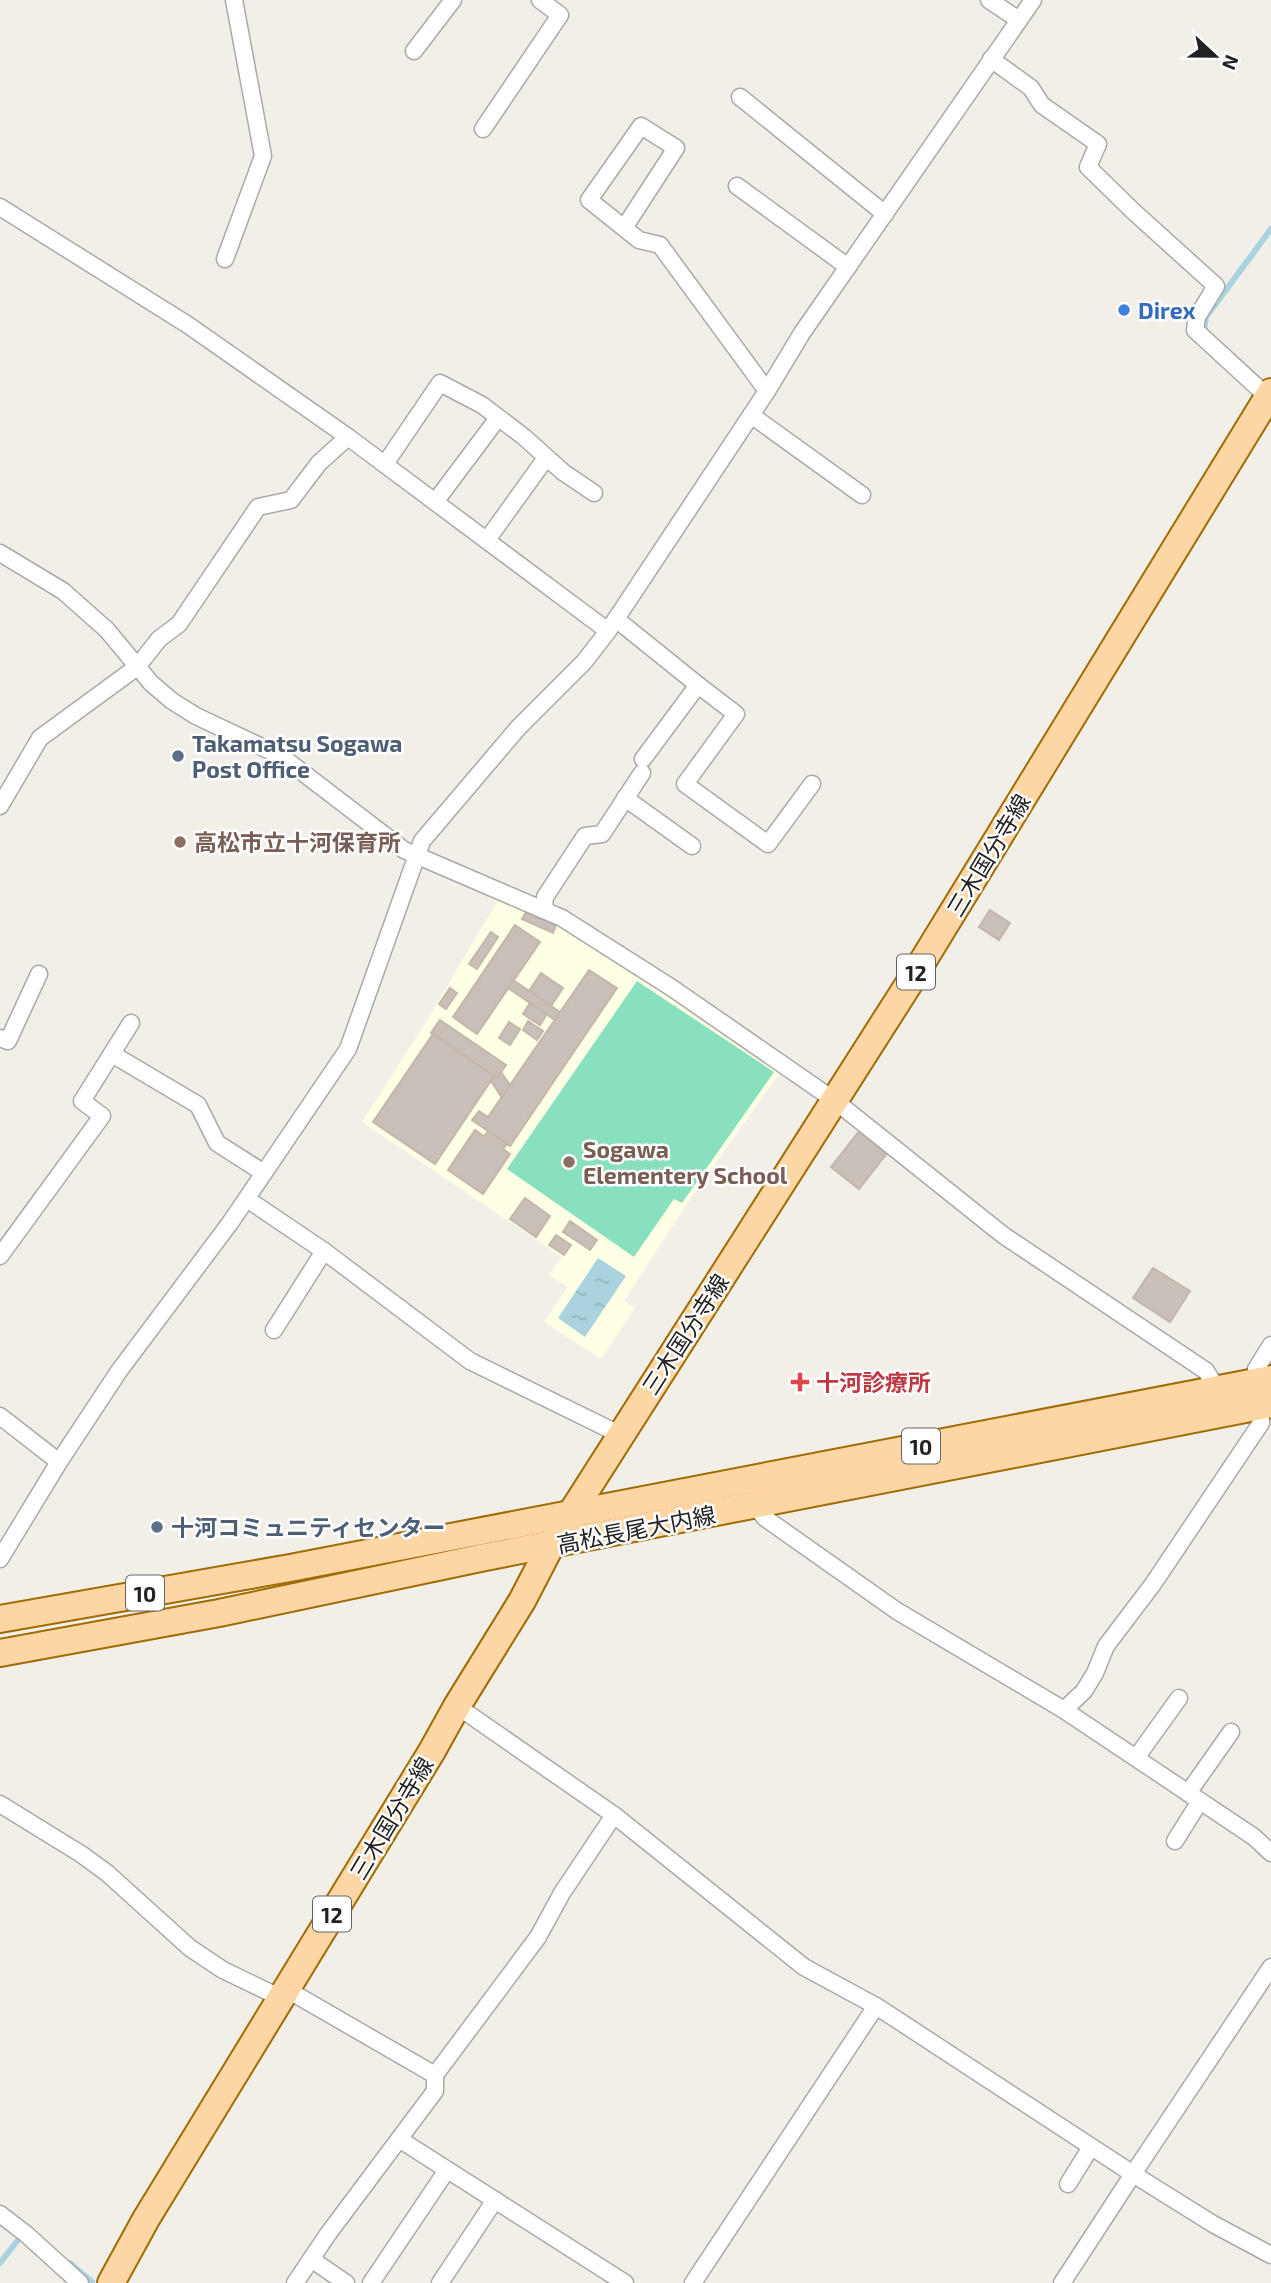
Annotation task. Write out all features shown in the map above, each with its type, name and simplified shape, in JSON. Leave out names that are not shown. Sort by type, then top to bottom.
[{"type":"main road","name":"三木国分寺線","points":[[111,2283],[146,2220],[522,1601],[570,1514],[910,982],[1269,395]]},
{"type":"main road","name":"高松長尾大内線","points":[[0,1619],[290,1568],[570,1514],[1266,1392]]},
{"type":"main road","name":"高松長尾大内線","points":[[0,1653],[219,1613],[755,1506],[1224,1400]]},
{"type":"street","points":[[225,259],[263,156],[234,0]]},
{"type":"street","points":[[414,51],[453,0]]},
{"type":"street","points":[[483,129],[560,15],[540,0]]},
{"type":"street","points":[[989,0],[1019,20]]},
{"type":"street","points":[[0,1559],[119,1371],[247,1199],[348,1049],[422,841],[518,728],[584,662],[612,625],[802,333],[1032,0]]},
{"type":"street","points":[[991,60],[1031,88],[1042,105],[1098,144],[1088,167],[1216,286],[1197,317],[1195,330],[1269,395]]},
{"type":"street","points":[[740,97],[885,214]]},
{"type":"street","points":[[624,228],[676,148],[641,125],[589,200],[624,228],[639,240],[660,245],[766,391]]},
{"type":"street","points":[[737,186],[848,267]]},
{"type":"street","points":[[0,207],[188,325],[348,437],[487,540],[736,714],[685,783],[768,844],[812,785]]},
{"type":"street","points":[[385,464],[440,383],[482,405],[563,472],[594,492]]},
{"type":"street","points":[[751,415],[862,495]]},
{"type":"street","points":[[435,502],[498,418]]},
{"type":"street","points":[[0,806],[40,738],[136,667],[159,639],[179,624],[258,507],[291,500],[318,463],[348,437]]},
{"type":"street","points":[[487,540],[546,458]]},
{"type":"street","points":[[0,553],[63,591],[107,630],[136,667],[172,701],[196,716],[281,757],[404,850],[562,918],[672,988],[834,1100],[1003,1235],[1206,1371],[1224,1400]]},
{"type":"street","points":[[544,911],[545,897],[586,836],[602,834],[642,766],[698,685]]},
{"type":"street","points":[[625,798],[692,846]]},
{"type":"street","points":[[0,1038],[8,1041],[39,974]]},
{"type":"street","points":[[0,1256],[102,1116],[82,1101],[131,1023]]},
{"type":"street","points":[[112,1054],[198,1105],[217,1143],[264,1173]]},
{"type":"street","points":[[247,1199],[324,1251],[470,1361],[621,1435]]},
{"type":"street","points":[[274,1330],[324,1251]]},
{"type":"street","points":[[1064,1710],[1084,1691],[1106,1646],[1153,1584],[1261,1423],[1266,1392],[1256,1369],[1271,1345]]},
{"type":"street","points":[[0,1416],[59,1462]]},
{"type":"street","points":[[755,1506],[765,1518],[897,1611],[1064,1710],[1254,1837],[1271,1853]]},
{"type":"street","points":[[1136,1758],[1179,1698]]},
{"type":"street","points":[[457,1706],[614,1815],[804,1967],[876,2006],[1133,2174],[1213,2224],[1271,2255]]},
{"type":"street","points":[[1175,1841],[1194,1797],[1231,1732]]},
{"type":"street","points":[[0,1804],[107,1873],[190,1948],[223,1970],[284,1994],[435,2075]]},
{"type":"street","points":[[295,2283],[435,2091],[435,2075],[538,1937],[562,1893],[614,1815]]},
{"type":"street","points":[[1062,2283],[1271,1967]]},
{"type":"street","points":[[693,2283],[876,2006]]},
{"type":"street","points":[[399,2139],[625,2283]]},
{"type":"street","points":[[1068,2184],[1091,2147]]},
{"type":"street","points":[[371,2283],[447,2170]]},
{"type":"street","points":[[440,2283],[495,2200]]},
{"type":"street","points":[[0,2214],[80,2283]]},
{"type":"street","points":[[311,2259],[346,2283]]},
{"type":"shaded area","name":"Sogawa Elementery School","points":[[500,897],[577,934],[782,1070],[688,1202],[624,1301],[635,1308],[601,1359],[544,1322],[568,1287],[549,1275],[562,1257],[362,1122],[423,1027]]},
{"type":"green space","points":[[637,981],[774,1072],[682,1203],[674,1199],[634,1257],[507,1169]]},
{"type":"water","points":[[598,1258],[626,1276],[585,1337],[558,1318]]},
{"type":"building","points":[[990,910],[1010,923],[999,940],[979,927]]},
{"type":"building","points":[[526,912],[556,925],[553,933],[522,919]]},
{"type":"building","points":[[515,925],[540,942],[477,1034],[453,1017]]},
{"type":"building","points":[[491,932],[498,937],[477,969],[469,964]]},
{"type":"building","points":[[589,970],[617,988],[510,1146],[472,1120],[479,1111],[488,1117]]},
{"type":"building","points":[[541,973],[563,988],[551,1006],[529,991]]},
{"type":"building","points":[[513,980],[560,1012],[555,1020],[508,988]]},
{"type":"building","points":[[450,988],[457,993],[446,1009],[439,1004]]},
{"type":"building","points":[[530,1003],[547,1014],[540,1025],[523,1014]]},
{"type":"building","points":[[440,1020],[506,1065],[497,1078],[431,1033]]},
{"type":"building","points":[[528,1021],[543,1031],[537,1040],[523,1030]]},
{"type":"building","points":[[509,1022],[520,1029],[510,1045],[499,1038]]},
{"type":"building","points":[[433,1034],[494,1076],[435,1164],[373,1122]]},
{"type":"building","points":[[501,1072],[510,1085],[502,1098],[491,1081]]},
{"type":"building","points":[[475,1130],[484,1136],[488,1131],[507,1144],[503,1149],[510,1154],[483,1194],[448,1170]]},
{"type":"building","points":[[860,1130],[888,1152],[859,1189],[831,1167]]},
{"type":"building","points":[[525,1198],[550,1216],[536,1237],[510,1219]]},
{"type":"building","points":[[570,1221],[597,1240],[590,1250],[563,1232]]},
{"type":"building","points":[[556,1235],[571,1245],[564,1255],[549,1245]]},
{"type":"building","points":[[1153,1268],[1190,1291],[1170,1322],[1133,1298]]},
{"type":"waterway","points":[[1208,333],[1204,329],[1206,317],[1271,229]]},
{"type":"waterway","points":[[0,2263],[18,2240]]},
{"type":"waterway","points":[[70,2263],[92,2282]]},
{"type":"place","name":"Direx","points":[[1124,310]]},
{"type":"place","name":"Takamatsu Sogawa Post Office","points":[[178,756]]},
{"type":"place","name":"高松市立十河保育所","points":[[180,842]]},
{"type":"place","name":"Sogawa Elementery School","points":[[569,1162]]},
{"type":"place","name":"十河診療所","points":[[800,1382]]},
{"type":"place","name":"十河コミュニティセンター","points":[[157,1527]]}]
